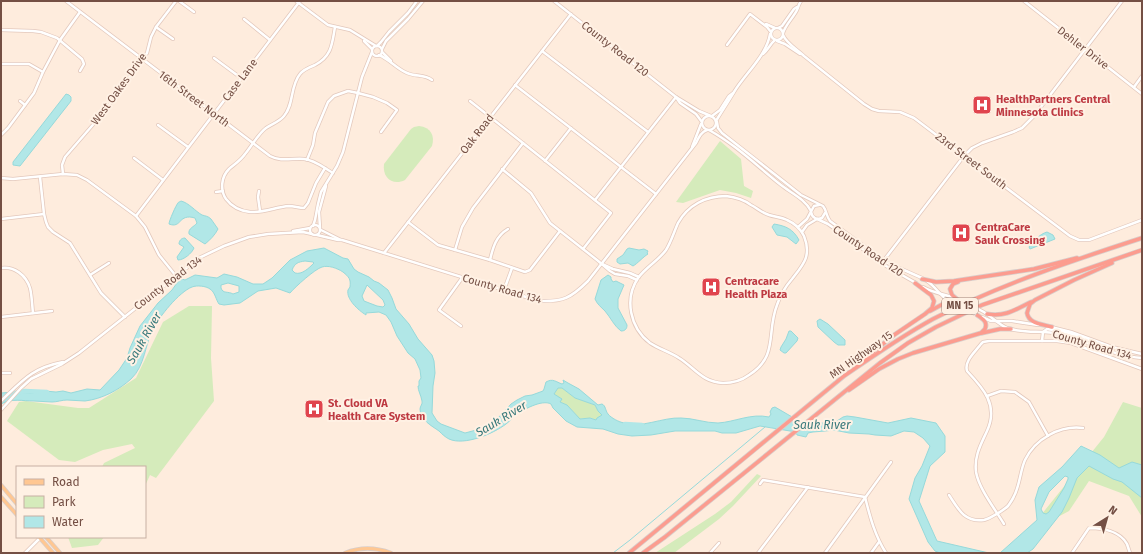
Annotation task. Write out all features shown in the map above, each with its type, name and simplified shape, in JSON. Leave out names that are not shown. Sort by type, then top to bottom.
[{"type":"highway","name":"MN Highway 15","points":[[629,553],[842,378],[895,341],[959,306],[1022,280],[1142,238]]},
{"type":"highway","points":[[922,278],[936,282],[1034,269],[1107,250]]},
{"type":"highway","name":"MN Highway 15","points":[[643,553],[666,537],[812,417],[880,363],[908,343],[959,315],[982,305],[1142,250]]},
{"type":"highway","points":[[1052,327],[1032,321],[1028,317],[1028,307],[1032,302],[1084,275],[1133,253]]},
{"type":"highway","points":[[959,300],[952,294],[950,288],[955,283],[967,279]]},
{"type":"highway","points":[[915,282],[928,291],[933,298],[933,306],[924,315]]},
{"type":"highway","points":[[987,314],[1003,314],[1046,295]]},
{"type":"highway","points":[[842,378],[910,323],[943,304],[953,304]]},
{"type":"highway","points":[[976,315],[984,320],[986,326],[985,329],[978,334]]},
{"type":"highway","points":[[822,409],[879,369],[898,359],[978,334],[1000,329],[1011,329]]},
{"type":"main road","points":[[1,485],[16,503]]},
{"type":"main road","points":[[1,497],[16,513]]},
{"type":"main road","points":[[41,538],[53,553]]},
{"type":"main road","points":[[47,538],[60,553]]},
{"type":"main road","points":[[345,553],[357,549],[368,548],[391,553]]},
{"type":"street","name":"16th Street North","points":[[66,1],[270,156],[275,159],[307,160],[314,162],[333,173]]},
{"type":"street","name":"West Oakes Drive","points":[[63,174],[62,165],[65,157],[104,112],[147,53],[151,37],[156,27],[176,1]]},
{"type":"street","points":[[180,1],[194,12]]},
{"type":"street","points":[[329,180],[324,191],[320,209],[319,233],[317,235],[312,234],[310,231],[315,220],[320,196],[339,161],[345,146],[362,77],[372,51],[380,44],[392,28],[408,13],[417,1]]},
{"type":"street","points":[[379,56],[386,41],[408,19],[423,1]]},
{"type":"street","name":"County Road 120","points":[[554,1],[676,97],[696,109],[712,116]]},
{"type":"street","points":[[761,56],[766,52],[770,44],[776,40],[780,40],[786,24],[801,1]]},
{"type":"street","name":"Dehler Drive","points":[[1024,1],[1142,94]]},
{"type":"street","points":[[884,260],[964,156],[972,148],[1022,128],[1028,122],[1122,1]]},
{"type":"street","points":[[298,2],[324,22],[335,27],[350,30],[380,47],[382,51],[399,68]]},
{"type":"street","name":"Case Lane","points":[[136,216],[298,2]]},
{"type":"street","points":[[708,130],[715,128],[716,122],[734,92],[761,56],[768,43],[771,33],[775,28],[782,26],[797,7]]},
{"type":"street","points":[[1,135],[34,93],[60,40],[80,12]]},
{"type":"street","name":"Oak Road","points":[[384,253],[571,14]]},
{"type":"street","points":[[727,45],[750,14],[767,26],[772,38],[776,40]]},
{"type":"street","points":[[244,19],[270,40]]},
{"type":"street","points":[[760,21],[781,30],[783,35]]},
{"type":"street","points":[[156,27],[173,39]]},
{"type":"street","points":[[325,168],[316,183],[308,203],[304,208],[288,206],[251,212],[237,208],[230,204],[223,191],[223,182],[226,173],[241,159],[265,129],[278,121],[287,112],[290,106],[294,86],[301,72],[322,61],[329,54],[335,27]]},
{"type":"street","points":[[1,30],[38,32],[60,40],[82,59],[84,64],[80,71]]},
{"type":"street","points":[[358,35],[375,56]]},
{"type":"street","name":"23rd Street South","points":[[783,35],[786,41],[804,56]]},
{"type":"street","name":"23rd Street South","points":[[776,40],[788,45],[804,56],[869,107],[879,111],[900,112],[910,115],[1074,238],[1089,240],[1142,220]]},
{"type":"street","points":[[542,51],[648,132]]},
{"type":"street","points":[[367,65],[372,58],[379,56],[409,74],[423,75],[432,80]]},
{"type":"street","points":[[214,58],[241,78]]},
{"type":"street","points":[[1,64],[29,64],[43,72]]},
{"type":"street","points":[[1134,87],[1142,76]]},
{"type":"street","points":[[515,85],[656,194]]},
{"type":"street","points":[[307,160],[314,145],[316,132],[330,99],[334,96],[348,91],[373,96],[397,110],[381,132]]},
{"type":"street","points":[[734,92],[729,96],[720,110],[712,116],[705,117],[702,123],[703,128],[721,137],[804,202],[809,206],[812,215],[817,219]]},
{"type":"street","points":[[595,200],[676,97]]},
{"type":"street","name":"County Road 120","points":[[676,97],[680,103],[696,114],[702,123]]},
{"type":"street","points":[[20,101],[25,105]]},
{"type":"street","points":[[470,101],[610,212],[583,248]]},
{"type":"street","points":[[712,116],[715,118],[718,128],[722,133],[801,195],[823,206],[826,211],[824,217],[807,225],[802,232]]},
{"type":"street","name":"County Road 134","points":[[692,148],[702,123]]},
{"type":"street","points":[[158,125],[188,147]]},
{"type":"street","points":[[545,161],[571,128]]},
{"type":"street","name":"County Road 134","points":[[320,229],[342,240],[539,301],[562,300],[579,291],[588,281],[696,143],[702,133],[708,130]]},
{"type":"street","points":[[455,250],[462,227],[473,208],[523,143]]},
{"type":"street","points":[[134,158],[163,180]]},
{"type":"street","points":[[502,169],[531,193],[550,223],[583,248],[610,272],[628,276],[637,280]]},
{"type":"street","points":[[1,178],[13,179],[63,174],[77,175],[87,180],[136,216],[145,226],[159,255],[176,276]]},
{"type":"street","points":[[40,177],[44,214],[48,227],[70,243],[101,293],[124,317]]},
{"type":"street","points":[[216,192],[223,191]]},
{"type":"street","points":[[259,191],[258,197],[260,211]]},
{"type":"street","points":[[720,196],[737,198],[748,202],[765,214],[787,220],[798,227],[802,232],[807,246],[803,266],[784,290],[776,307],[770,345],[767,354],[761,365],[741,380],[723,383],[703,377],[681,359],[655,346],[642,335],[634,324],[630,303],[631,295],[637,280],[647,268],[657,261],[664,253],[682,217],[691,207],[705,199],[720,196]]},
{"type":"street","points":[[798,227],[807,219],[814,206],[820,205]]},
{"type":"street","name":"County Road 120","points":[[826,211],[827,217],[830,221],[884,260],[922,278],[932,284],[945,299],[976,315]]},
{"type":"street","points":[[1,219],[44,214]]},
{"type":"street","name":"County Road 120","points":[[817,219],[828,224],[886,266],[927,290],[959,300],[982,311]]},
{"type":"street","points":[[408,222],[438,245],[525,272],[530,270],[560,231]]},
{"type":"street","points":[[312,227],[316,225],[320,229]]},
{"type":"street","name":"County Road 134","points":[[283,233],[312,227]]},
{"type":"street","points":[[490,260],[494,244],[502,232],[508,229]]},
{"type":"street","name":"County Road 134","points":[[1,410],[20,388],[35,377],[67,361],[81,352],[200,258],[230,243],[249,237],[283,233],[305,232],[312,234]]},
{"type":"street","name":"County Road 134","points":[[317,235],[342,240]]},
{"type":"street","points":[[90,275],[109,263]]},
{"type":"street","points":[[601,264],[639,277]]},
{"type":"street","points":[[1,268],[12,268],[26,280],[30,288],[32,314]]},
{"type":"street","points":[[504,290],[512,268]]},
{"type":"street","points":[[461,326],[439,310],[462,278]]},
{"type":"street","points":[[1,317],[52,311]]},
{"type":"street","name":"County Road 134","points":[[982,311],[1011,329],[1054,333],[1067,336],[1110,352],[1142,358]]},
{"type":"street","name":"County Road 134","points":[[976,315],[991,321],[1012,321],[1052,327],[1117,348],[1142,354]]},
{"type":"street","points":[[1042,341],[1043,332],[1047,329],[1056,330],[1080,338],[1099,342]]},
{"type":"street","points":[[1004,524],[982,487],[976,471],[977,453],[987,430],[991,409],[987,396],[982,388],[966,369],[967,362],[983,342],[1057,341],[1071,343],[1142,369]]},
{"type":"street","name":"County Road 134","points":[[1,401],[25,377],[36,370],[47,365],[67,361]]},
{"type":"street","points":[[1,373],[10,374]]},
{"type":"street","points":[[987,396],[1001,391],[1015,392],[1028,402],[1048,436]]},
{"type":"street","points":[[949,495],[963,514],[973,519],[985,520],[1008,506],[1015,495],[1025,460],[1037,444],[1048,436],[1063,429],[1077,427],[1083,428]]},
{"type":"street","points":[[825,553],[892,462]]},
{"type":"street","points":[[760,484],[763,480],[865,497]]},
{"type":"street","points":[[758,553],[808,487]]},
{"type":"street","points":[[865,497],[872,524],[879,542],[886,553]]},
{"type":"street","points":[[1072,553],[1089,528],[1098,528],[1114,533],[1126,542],[1130,553]]},
{"type":"street","points":[[25,553],[39,538]]},
{"type":"street","points":[[871,553],[879,542]]},
{"type":"street","points":[[710,553],[718,543]]},
{"type":"green space","points":[[419,126],[427,128],[431,133],[433,139],[432,146],[405,180],[396,182],[389,180],[385,173],[384,164],[411,129]]},
{"type":"green space","points":[[720,141],[741,159],[744,186],[753,191],[751,198],[720,190],[683,203],[676,202]]},
{"type":"green space","points":[[189,306],[212,306],[211,358],[214,401],[156,478],[150,475],[146,484],[146,466],[102,466],[104,463],[135,448],[132,444],[103,450],[75,462],[59,460],[7,421],[19,402],[26,401],[78,408],[89,408],[136,378],[163,322]]},
{"type":"green space","points":[[558,388],[562,388],[575,398],[595,405],[602,415],[597,420],[590,418],[580,419],[567,405],[560,402],[561,399],[554,394]]},
{"type":"green space","points":[[1123,402],[1142,408],[1142,517],[1129,496],[1089,481],[1069,511],[1056,518],[1037,520],[1104,437]]},
{"type":"green space","points":[[757,474],[761,476],[719,519],[674,553],[655,553],[731,502]]},
{"type":"green space","points":[[68,538],[103,538],[98,545],[72,548]]},
{"type":"water","points":[[66,94],[71,97],[71,101],[20,166],[13,165],[13,162]]},
{"type":"water","points":[[181,201],[187,203],[202,215],[210,218],[218,229],[205,244],[189,234],[190,229],[197,223],[195,218],[190,217],[173,225],[169,224],[178,202]]},
{"type":"water","points":[[774,224],[786,227],[792,231],[799,240],[796,244],[787,237],[777,235],[772,227]]},
{"type":"water","points":[[1047,232],[1053,235],[1055,239],[1030,249],[1029,247],[1035,240]]},
{"type":"water","points":[[185,238],[194,248],[188,256],[178,260],[177,257],[184,247],[179,244],[179,242],[181,239]]},
{"type":"water","name":"Sauk River","points":[[324,248],[348,259],[354,269],[379,283],[388,290],[396,309],[432,355],[435,373],[432,413],[441,424],[465,433],[484,428],[498,418],[511,404],[525,396],[543,391],[546,382],[553,380],[562,384],[564,383],[563,380],[579,389],[598,405],[602,404],[608,414],[620,422],[637,425],[674,418],[686,418],[718,423],[756,416],[769,417],[772,408],[775,407],[799,421],[810,423],[828,423],[837,421],[847,416],[888,423],[911,418],[936,423],[945,436],[945,452],[930,466],[919,501],[937,541],[989,553],[940,553],[935,551],[928,542],[909,499],[915,478],[922,466],[930,446],[923,438],[914,432],[904,431],[891,436],[849,433],[834,430],[808,433],[806,437],[797,435],[796,432],[760,426],[736,433],[722,433],[715,431],[675,431],[651,435],[632,436],[618,434],[603,429],[577,427],[566,421],[551,404],[543,403],[527,408],[494,432],[470,440],[455,441],[449,439],[427,422],[422,416],[420,409],[422,402],[418,390],[419,381],[421,378],[420,370],[415,359],[408,353],[397,336],[386,315],[379,312],[366,313],[366,315],[353,304],[349,297],[348,290],[350,287],[350,280],[348,277],[343,272],[335,268],[324,266],[315,271],[290,293],[276,288],[258,291],[240,303],[224,305],[219,304],[210,289],[201,286],[192,287],[181,294],[160,318],[150,335],[142,361],[136,374],[116,390],[104,396],[85,401],[67,400],[52,402],[17,400],[1,404],[1,393],[63,391],[71,393],[87,389],[100,390],[119,370],[127,358],[140,326],[158,303],[182,279],[185,280],[195,275],[217,278],[224,274],[237,277],[253,284],[263,284],[272,278],[290,260],[307,251]],"holes":[[[305,261],[314,263],[303,272],[295,273],[292,270],[297,263]],[[228,283],[239,286],[239,292],[233,294],[224,292],[221,285]],[[367,285],[383,300],[385,305],[383,307],[377,306],[364,301],[362,296]],[[558,388],[562,388],[575,398],[595,405],[602,415],[596,420],[590,418],[580,419],[567,405],[560,402],[562,399],[554,394]]]},
{"type":"water","points":[[629,248],[639,250],[644,249],[648,251],[648,254],[633,266],[628,263],[620,264],[617,262],[617,259]]},
{"type":"water","points":[[608,275],[611,277],[613,282],[616,281],[624,285],[618,299],[618,308],[627,325],[624,331],[621,331],[616,327],[595,299],[601,280]]},
{"type":"water","points":[[820,319],[828,324],[845,340],[845,345],[838,345],[818,327],[817,321]]},
{"type":"water","points":[[789,331],[791,331],[798,338],[786,353],[784,353],[780,350]]},
{"type":"water","points":[[1081,446],[1100,455],[1119,468],[1132,462],[1142,465],[1142,498],[1122,482],[1113,479],[1089,466],[1077,478],[1062,512],[1033,549],[1027,553],[1000,553],[1037,520],[1035,500],[1039,487],[1062,467]],"holes":[[[1065,476],[1068,477],[1064,488],[1049,512],[1046,514],[1043,513],[1041,509],[1049,492]]]},
{"type":"waterway","name":"Sauk River","points":[[15,393],[25,391],[47,392]]},
{"type":"waterway","name":"Sauk River","points":[[625,424],[642,425]]},
{"type":"waterway","points":[[613,553],[765,427]]},
{"type":"place","name":"HealthPartners Central Minnesota Clinics","points":[[982,105]]},
{"type":"place","name":"CentraCare Sauk Crossing","points":[[961,233]]},
{"type":"place","name":"Centracare Health Plaza","points":[[711,287]]},
{"type":"place","name":"St. Cloud VA Health Care System","points":[[314,409]]}]
